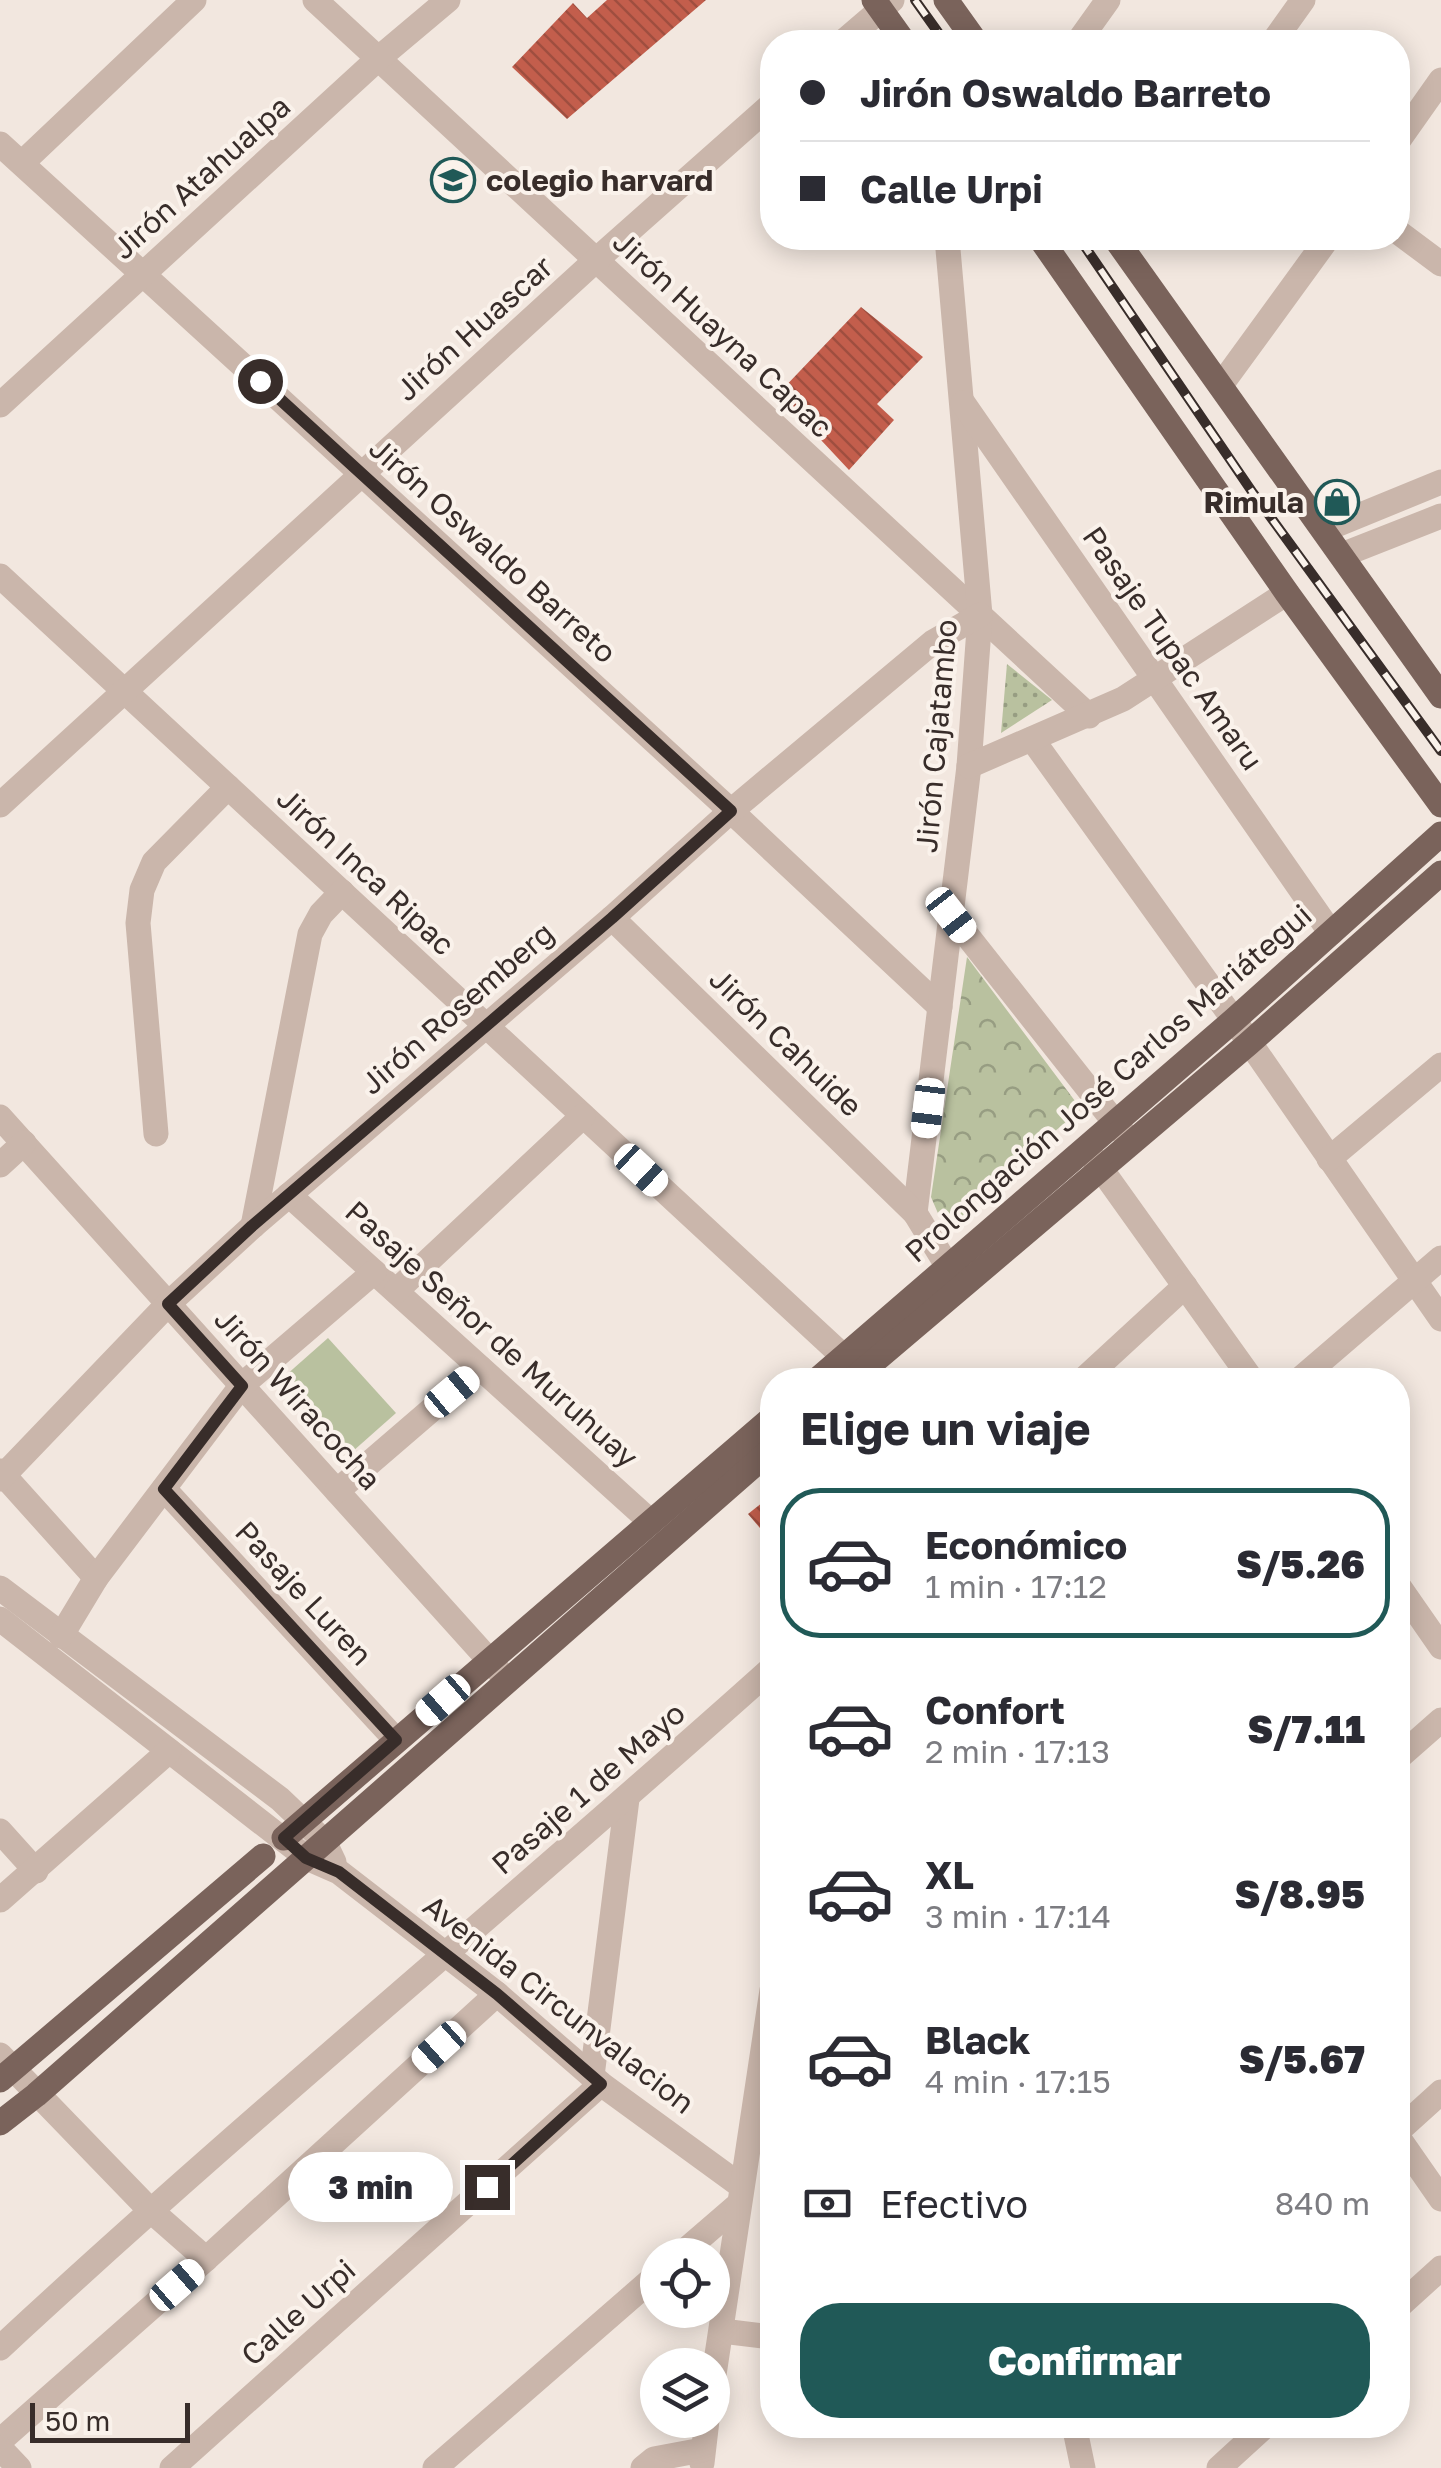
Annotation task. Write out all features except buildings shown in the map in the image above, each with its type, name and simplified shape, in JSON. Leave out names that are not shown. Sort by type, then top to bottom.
[{"type":"main road","points":[[946,0],[967,30]]},
{"type":"main road","points":[[882,3],[897,30]]},
{"type":"main road","points":[[1048,250],[1287,594],[1441,806]]},
{"type":"main road","points":[[1130,250],[1441,696]]},
{"type":"main road","name":"Prolongación José Carlos Mariátegui","points":[[861,1368],[1084,1146],[1234,1020],[1441,834]]},
{"type":"main road","name":"Prolongación José Carlos Mariátegui","points":[[954,1277],[1100,1168],[1248,1044],[1441,873]]},
{"type":"main road","points":[[0,2123],[315,1849],[652,1522],[760,1428]]},
{"type":"main road","points":[[293,1829],[396,1740],[498,1670],[760,1459]]},
{"type":"main road","points":[[4,2068],[263,1856]]},
{"type":"street","points":[[22,164],[194,0]]},
{"type":"street","name":"Jirón Huayna Capac","points":[[315,0],[1089,716]]},
{"type":"street","name":"Jirón Atahualpa","points":[[0,405],[379,58],[448,0]]},
{"type":"street","points":[[1087,30],[1108,0]]},
{"type":"street","points":[[1282,30],[1303,0]]},
{"type":"street","points":[[855,30],[882,3]]},
{"type":"street","points":[[1410,124],[1441,80]]},
{"type":"street","name":"Jirón Huascar","points":[[0,805],[760,115]]},
{"type":"street","name":"Jirón Oswaldo Barreto","points":[[0,144],[731,811],[940,1007]]},
{"type":"street","points":[[1410,241],[1441,264]]},
{"type":"street","name":"Jirón Cajatambo","points":[[915,1212],[969,766],[980,615],[948,250]]},
{"type":"street","points":[[1221,385],[1319,250]]},
{"type":"street","name":"Pasaje Tupac Amaru","points":[[961,401],[1331,933]]},
{"type":"street","points":[[1324,530],[1435,481]]},
{"type":"street","points":[[1342,555],[1441,516]]},
{"type":"street","name":"Jirón Inca Ripac","points":[[5,590],[124,691],[342,892],[847,1368]]},
{"type":"street","points":[[969,766],[1089,716],[1287,594]]},
{"type":"street","name":"Jirón Rosemberg","points":[[1,1475],[168,1304],[252,1226],[932,642],[980,615]]},
{"type":"street","points":[[1032,739],[1234,1020],[1441,1319]]},
{"type":"street","points":[[156,1134],[138,923],[142,890],[154,862],[228,787]]},
{"type":"street","points":[[252,1226],[310,934],[321,914],[342,892]]},
{"type":"street","points":[[951,915],[1130,1142]]},
{"type":"street","name":"Jirón Cahuide","points":[[612,918],[915,1212]]},
{"type":"street","points":[[1330,1159],[1441,1065]]},
{"type":"street","points":[[396,1291],[583,1116]]},
{"type":"street","name":"Jirón Wiracocha","points":[[0,1117],[498,1670]]},
{"type":"street","points":[[0,1166],[24,1144]]},
{"type":"street","points":[[1084,1146],[1243,1368]]},
{"type":"street","name":"Pasaje Señor de Muruhuay","points":[[289,1195],[652,1522]]},
{"type":"street","points":[[915,1212],[954,1277]]},
{"type":"street","points":[[1313,1368],[1441,1258]]},
{"type":"street","points":[[61,1636],[96,1578],[242,1386],[374,1272]]},
{"type":"street","points":[[1097,1368],[1185,1286]]},
{"type":"street","points":[[337,1491],[480,1368]]},
{"type":"street","points":[[1,1475],[96,1578]]},
{"type":"street","name":"Pasaje Luren","points":[[164,1489],[396,1740]]},
{"type":"street","name":"Avenida Circunvalacion","points":[[0,1588],[280,1799],[293,1829]]},
{"type":"street","points":[[1410,1602],[1441,1647]]},
{"type":"street","name":"Avenida Circunvalacion","points":[[0,1619],[168,1751],[293,1829],[339,1872],[497,1994],[739,2195]]},
{"type":"street","name":"Pasaje 1 de Mayo","points":[[0,2348],[149,2210],[627,1799],[760,1679]]},
{"type":"street","points":[[1410,1747],[1441,1720]]},
{"type":"street","points":[[0,1900],[168,1751]]},
{"type":"street","points":[[596,2080],[627,1799]]},
{"type":"street","points":[[263,1856],[293,1829]]},
{"type":"street","points":[[0,1831],[36,1871]]},
{"type":"street","points":[[20,2468],[0,2444],[497,1994]]},
{"type":"street","points":[[719,2348],[760,2065]]},
{"type":"street","points":[[4,2068],[36,2095],[149,2210],[206,2259]]},
{"type":"street","name":"Calle Urpi","points":[[172,2468],[596,2080]]},
{"type":"street","points":[[1410,2122],[1441,2092]]},
{"type":"street","points":[[1410,2152],[1441,2199]]},
{"type":"street","points":[[697,2238],[739,2195]]},
{"type":"street","points":[[1410,2296],[1441,2268]]},
{"type":"street","points":[[435,2468],[640,2290]]},
{"type":"street","points":[[722,2331],[760,2336]]},
{"type":"street","points":[[1076,2438],[1082,2468]]},
{"type":"street","points":[[1219,2468],[1252,2438]]},
{"type":"street","points":[[642,2468],[654,2459],[702,2459]]},
{"type":"green space","points":[[1007,664],[1052,700],[1001,733]]},
{"type":"green space","points":[[967,957],[1081,1109],[971,1203],[972,1213],[964,1223],[943,1225],[931,1197]]},
{"type":"green space","points":[[328,1338],[396,1413],[352,1452],[285,1376]]},
{"type":"railway","points":[[915,0],[936,30]]},
{"type":"railway","points":[[1087,250],[1253,493],[1441,751]]},
{"type":"place","name":"colegio harvard","points":[[453,180]]},
{"type":"place","name":"Rimula","points":[[1337,502]]},
{"type":"route","points":[[260,381],[731,811],[252,1226],[168,1304],[242,1386],[164,1489],[396,1740],[284,1838],[306,1858],[339,1872],[497,1994],[601,2084],[487,2187]]}]
